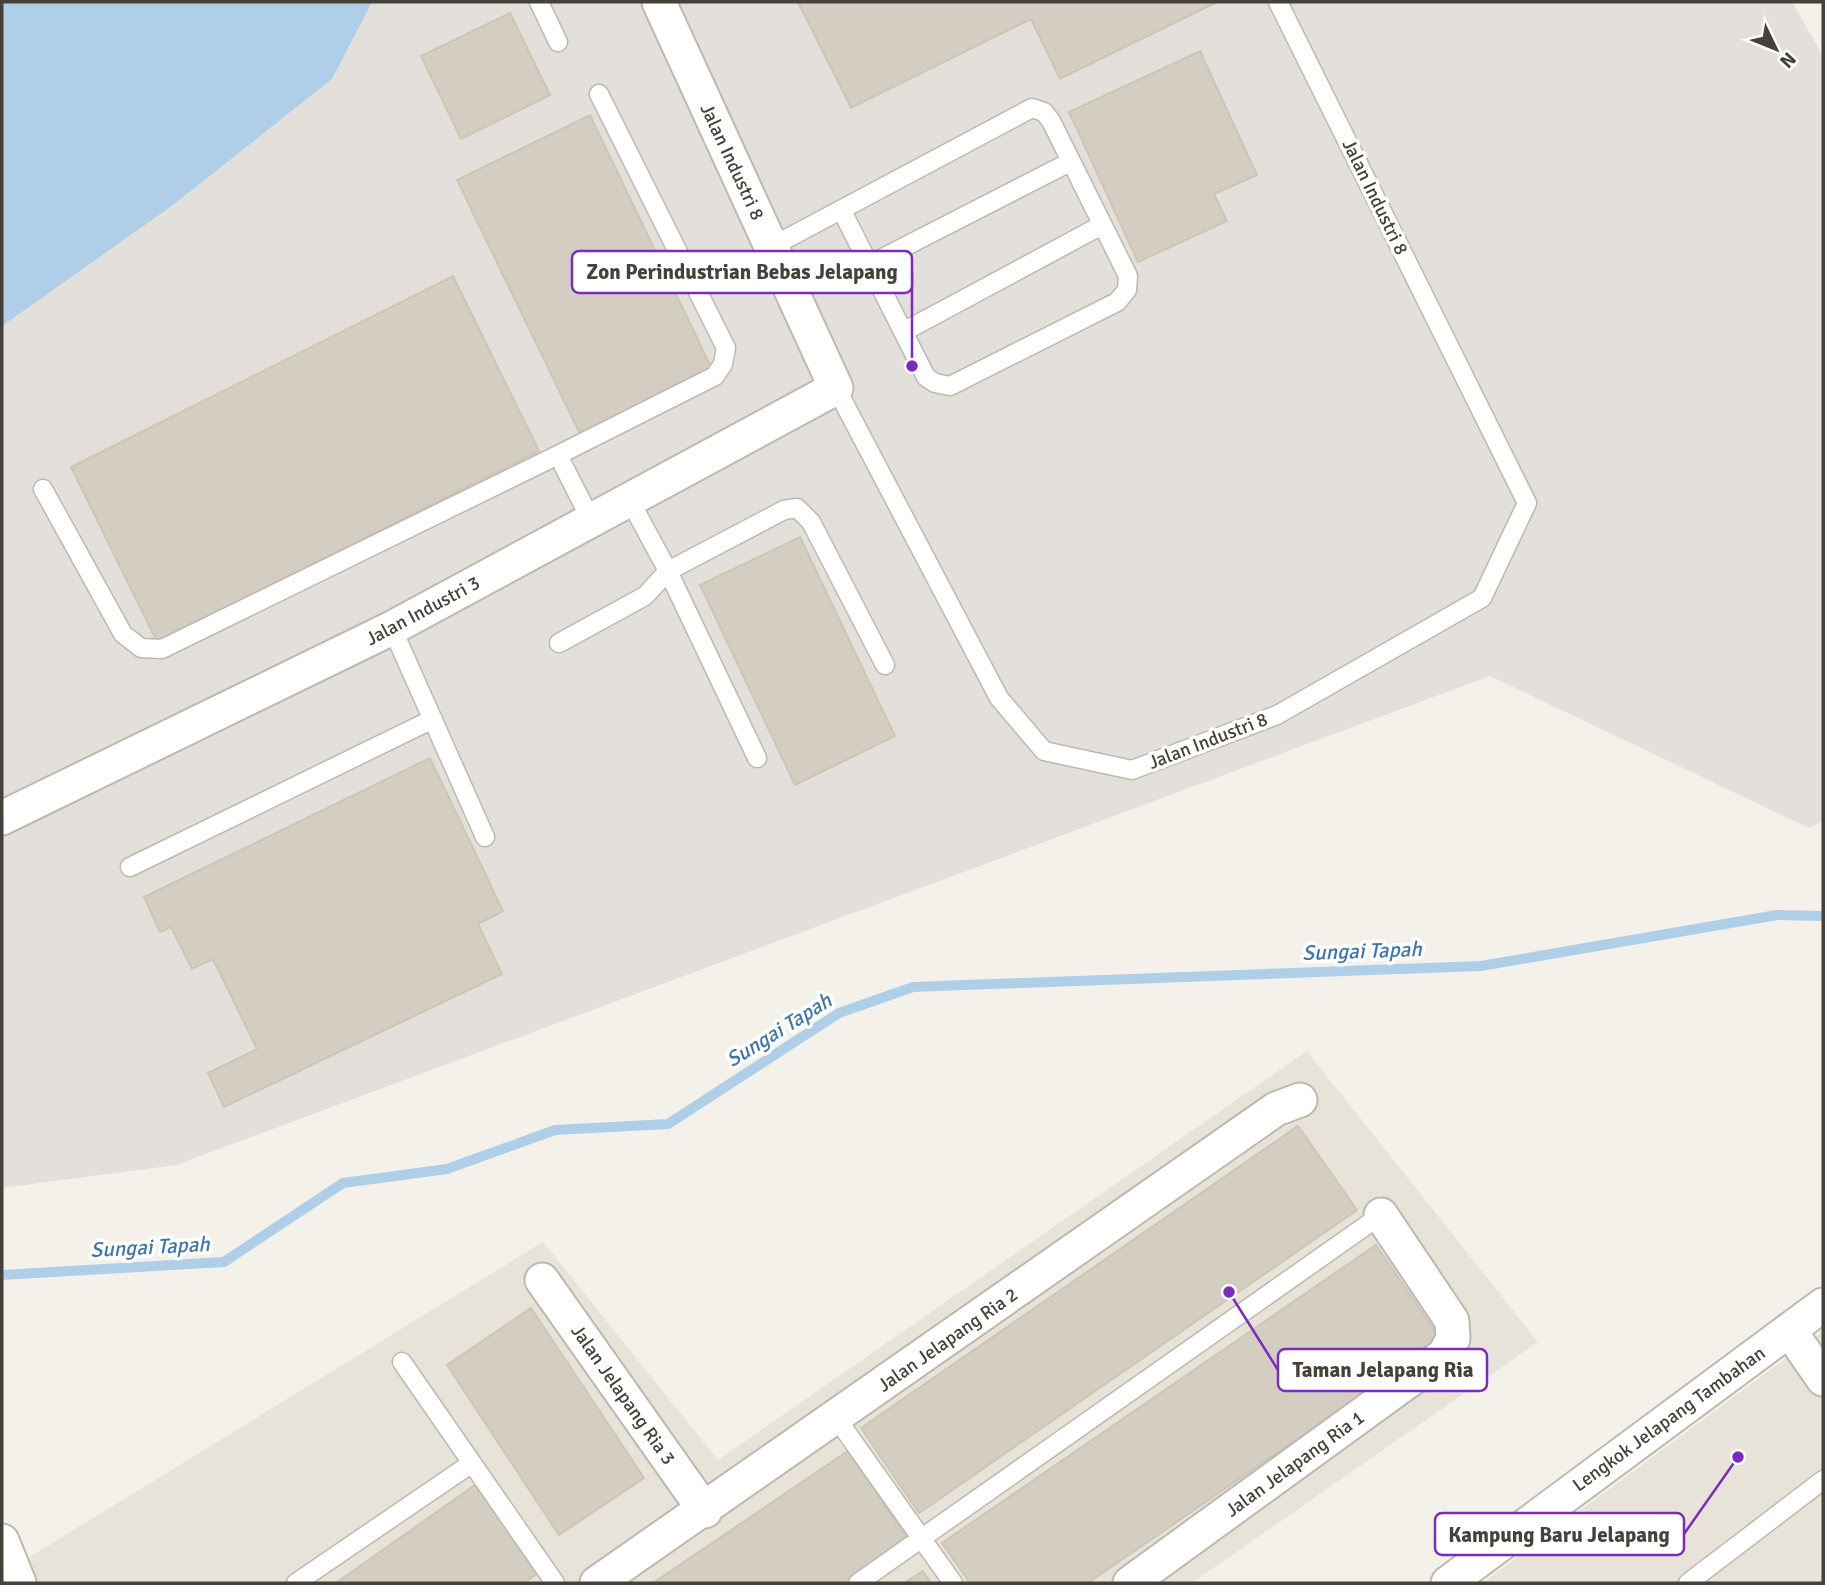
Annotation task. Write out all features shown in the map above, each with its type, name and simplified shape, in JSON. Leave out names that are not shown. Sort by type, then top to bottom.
[{"type":"street","name":"Jalan Industri 8","points":[[659,2],[835,388]]},
{"type":"street","name":"Jalan Industri 3","points":[[2,818],[392,628],[835,388]]},
{"type":"street","name":"Jalan Jelapang Ria 2","points":[[597,1583],[837,1419],[1276,1109],[1300,1100]]},
{"type":"street","name":"Jalan Jelapang Ria 1","points":[[1130,1583],[1444,1355],[1453,1339],[1452,1321],[1381,1215]]},
{"type":"street","name":"Jalan Jelapang Ria 3","points":[[542,1280],[705,1511]]},
{"type":"street","name":"Lengkok Jelapang Tambahan","points":[[1448,1583],[1823,1305]]},
{"type":"street","points":[[1790,1331],[1823,1379]]},
{"type":"street","points":[[2,1541],[19,1583]]},
{"type":"lane","points":[[539,2],[558,42]]},
{"type":"lane","name":"Jalan Industri 8","points":[[835,388],[999,698],[1044,751],[1132,770],[1278,715],[1482,598],[1528,503],[1278,2]]},
{"type":"lane","points":[[43,489],[123,634],[141,648],[162,649],[558,456],[715,376],[723,364],[726,348],[599,94]]},
{"type":"lane","points":[[771,247],[1032,107],[1044,112],[1070,162],[1128,276],[1127,290],[1117,302],[950,386],[935,383],[926,377],[842,211]]},
{"type":"lane","points":[[869,265],[1070,162]]},
{"type":"lane","points":[[903,332],[1102,225]]},
{"type":"lane","points":[[558,456],[591,520]]},
{"type":"lane","points":[[629,499],[668,571],[757,758]]},
{"type":"lane","points":[[559,643],[645,596],[668,571],[783,510],[797,508],[811,522],[885,665]]},
{"type":"lane","points":[[392,628],[485,837]]},
{"type":"lane","points":[[130,867],[433,719]]},
{"type":"lane","points":[[858,1583],[1381,1215]]},
{"type":"lane","points":[[402,1362],[555,1583]]},
{"type":"lane","points":[[837,1419],[953,1583]]},
{"type":"lane","points":[[296,1583],[472,1463]]},
{"type":"lane","points":[[1688,1583],[1823,1480]]},
{"type":"shaded area","points":[[2,2],[1792,2],[1823,56],[1823,821],[1809,828],[1490,676],[176,1165],[2,1188]]},
{"type":"shaded area","points":[[1307,1051],[1538,1342],[1192,1583],[2,1583],[2,1574],[543,1242],[718,1460]]},
{"type":"shaded area","points":[[1823,1331],[1823,1583],[1482,1583]]},
{"type":"water","points":[[2,2],[372,2],[332,79],[173,205],[2,326]]},
{"type":"building","points":[[798,2],[1217,2],[1060,79],[1031,19],[851,108]]},
{"type":"building","points":[[510,13],[550,95],[461,139],[421,56]]},
{"type":"building","points":[[1200,51],[1257,175],[1214,194],[1227,221],[1138,262],[1069,112]]},
{"type":"building","points":[[590,115],[712,369],[580,434],[457,180]]},
{"type":"building","points":[[453,276],[539,451],[157,642],[71,467]]},
{"type":"building","points":[[800,537],[895,736],[795,785],[700,585]]},
{"type":"building","points":[[430,758],[503,911],[478,924],[502,974],[224,1107],[208,1073],[257,1049],[213,959],[192,969],[171,927],[160,932],[144,897]]},
{"type":"building","points":[[1298,1126],[1357,1210],[919,1513],[861,1428]]},
{"type":"building","points":[[1376,1245],[1441,1340],[1088,1583],[970,1583],[942,1543]]},
{"type":"building","points":[[531,1308],[644,1478],[559,1535],[447,1365]]},
{"type":"building","points":[[848,1451],[907,1538],[842,1583],[653,1583]]},
{"type":"building","points":[[475,1485],[538,1573],[524,1583],[336,1583]]},
{"type":"building","points":[[923,1571],[931,1583],[904,1583]]},
{"type":"waterway","name":"Sungai Tapah","points":[[2,1275],[224,1262],[343,1183],[447,1169],[555,1130],[668,1124],[839,1013],[913,987],[1481,966],[1777,915],[1823,916]]},
{"type":"place","name":"Zon Perindustrian Bebas Jelapang","points":[[912,366]]},
{"type":"place","name":"Taman Jelapang Ria","points":[[1229,1292]]},
{"type":"place","name":"Kampung Baru Jelapang","points":[[1738,1457]]}]
